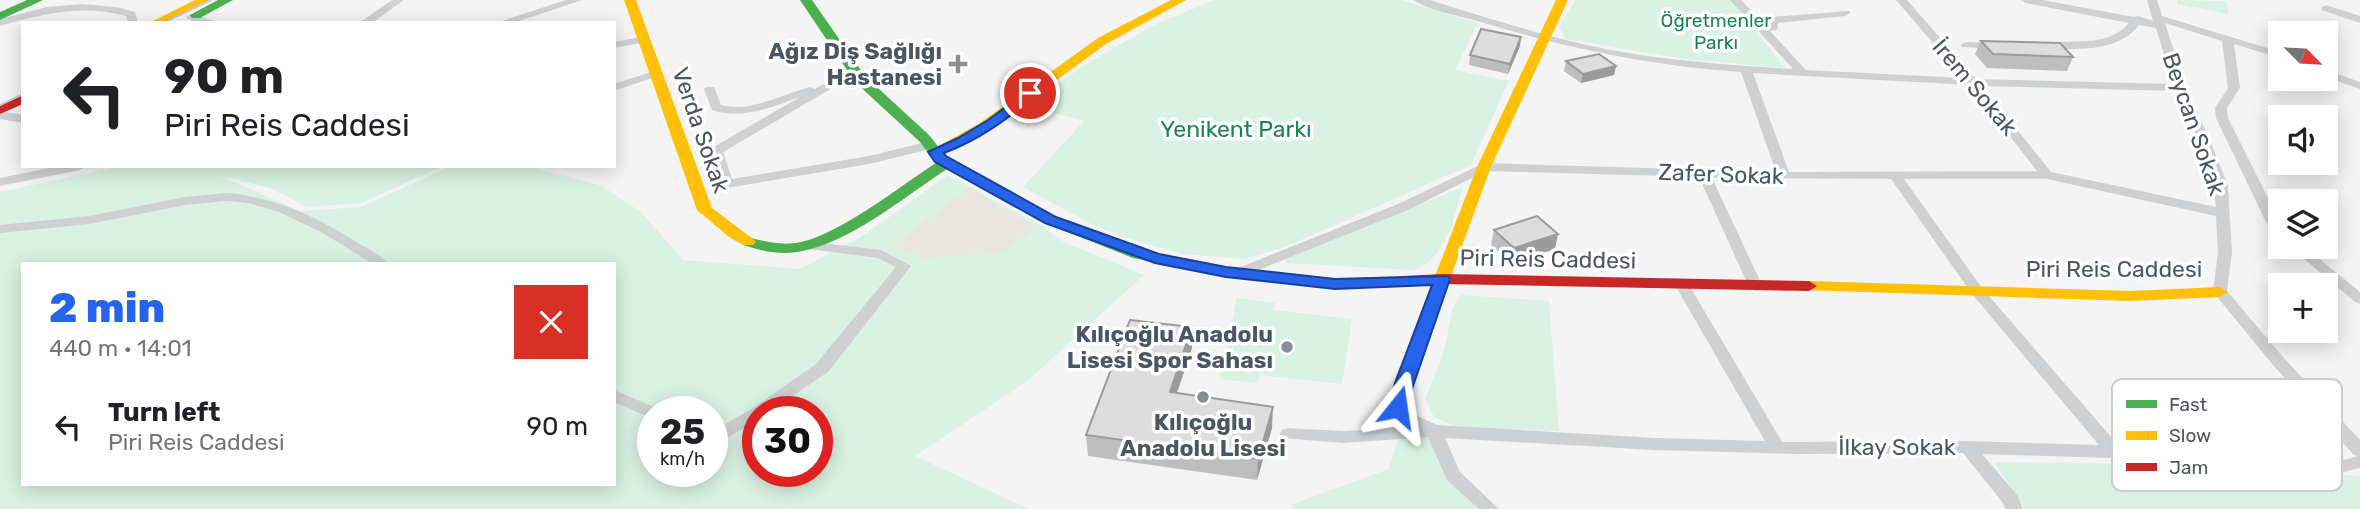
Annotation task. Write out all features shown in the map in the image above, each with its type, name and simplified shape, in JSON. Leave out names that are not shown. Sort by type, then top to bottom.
[{"type":"street","points":[[0,16],[37,0]]},
{"type":"street","points":[[159,21],[205,0]]},
{"type":"street","points":[[185,20],[227,0]]},
{"type":"street","points":[[367,21],[398,0]]},
{"type":"street","points":[[507,21],[576,0]]},
{"type":"street","name":"Verda Sokak","points":[[629,0],[646,39],[705,209],[722,227],[764,248],[798,250],[830,238],[937,153],[993,123],[1030,93],[1124,27],[1180,0]]},
{"type":"street","name":"Piri Reis Caddesi","points":[[806,0],[860,79],[937,153],[1050,220],[1139,254],[1238,273],[1335,284],[1442,279],[2130,296],[2220,292]]},
{"type":"street","points":[[1419,0],[1543,36],[1627,55],[1746,70],[1973,82],[2180,88]]},
{"type":"street","points":[[1442,279],[1484,167],[1562,0]]},
{"type":"street","points":[[1734,0],[1803,73]]},
{"type":"street","name":"İrem Sokak","points":[[1901,0],[1973,82],[2047,175]]},
{"type":"street","points":[[2026,0],[2160,22],[2227,37],[2268,51]]},
{"type":"street","name":"Beycan Sokak","points":[[2152,0],[2180,88],[2221,186],[2225,252],[2220,292]]},
{"type":"street","points":[[0,23],[20,15],[79,4],[119,10],[131,14],[133,21]]},
{"type":"street","points":[[2326,8],[2360,20]]},
{"type":"street","points":[[1758,26],[1773,28],[1773,20],[1845,13]]},
{"type":"street","points":[[2031,46],[2092,44],[2116,39],[2131,32],[2138,19]]},
{"type":"street","points":[[2227,37],[2234,88],[2221,108],[2222,118],[2268,212]]},
{"type":"street","points":[[616,45],[646,39]]},
{"type":"street","points":[[1966,46],[2005,46]]},
{"type":"street","points":[[1746,70],[1784,176]]},
{"type":"street","points":[[616,87],[657,73]]},
{"type":"street","points":[[2338,78],[2360,86]]},
{"type":"street","points":[[710,89],[716,107],[724,112],[739,111],[831,84],[860,79]]},
{"type":"street","points":[[831,84],[716,151],[727,184],[869,160],[937,153]]},
{"type":"street","points":[[0,97],[21,87]]},
{"type":"street","points":[[0,113],[21,100]]},
{"type":"street","points":[[0,113],[21,118]]},
{"type":"street","name":"Zafer Sokak","points":[[1238,273],[1403,206],[1484,167],[1896,178],[2047,175],[2223,213]]},
{"type":"street","points":[[0,183],[71,168]]},
{"type":"street","points":[[1704,174],[1756,287]]},
{"type":"street","points":[[1896,178],[1977,291],[2112,449]]},
{"type":"street","points":[[0,229],[100,219],[177,201],[222,197],[268,203],[319,224],[379,262]]},
{"type":"street","points":[[782,396],[822,368],[904,266],[881,254],[814,246]]},
{"type":"street","points":[[2312,259],[2360,299]]},
{"type":"street","name":"İlkay Sokak","points":[[1434,431],[1405,417],[1398,407],[1404,383],[1442,279]]},
{"type":"street","points":[[1682,285],[1777,447]]},
{"type":"street","points":[[2220,292],[2297,379]]},
{"type":"street","points":[[616,397],[637,406]]},
{"type":"street","points":[[1434,431],[1453,476],[1490,509]]},
{"type":"street","name":"İlkay Sokak","points":[[1288,434],[1368,439],[1434,431],[1558,440],[1777,447],[1967,447],[2112,454]]},
{"type":"street","points":[[2342,431],[2360,451]]},
{"type":"street","points":[[1967,447],[2011,500],[2014,509]]},
{"type":"street","name":"İlkay Sokak","points":[[2342,466],[2360,462]]},
{"type":"green space","name":"Yenikent Parkı","points":[[1215,0],[1400,0],[1478,23],[1455,70],[1509,81],[1471,165],[1287,246],[1244,259],[1183,254],[1117,235],[1023,187],[1084,121],[1025,105],[1088,63],[1156,24]]},
{"type":"green space","name":"Öğretmenler Parkı","points":[[1576,0],[1731,0],[1785,68],[1685,59],[1566,39],[1559,27]]},
{"type":"green space","points":[[2177,0],[2227,1],[2228,14],[2177,4]]},
{"type":"green space","points":[[113,168],[439,168],[361,203],[307,207],[271,188],[221,176],[300,211],[361,207],[447,168],[535,168],[602,186],[642,213],[683,260],[800,269],[861,237],[948,175],[1044,227],[1064,242],[1144,275],[1026,382],[915,456],[1029,509],[0,509],[0,192]]},
{"type":"green space","points":[[1463,187],[1442,246],[1415,270],[1286,263],[1284,259]]},
{"type":"green space","points":[[1461,295],[1549,301],[1559,431],[1457,427],[1434,417],[1425,399],[1444,351],[1453,307]]},
{"type":"green space","name":"Kılıçoğlu Anadolu Lisesi Spor Sahası","points":[[1237,298],[1275,303],[1274,310],[1352,319],[1342,384],[1260,375],[1258,383],[1219,379]]},
{"type":"green space","points":[[1405,417],[1434,431],[1453,476],[1490,509],[1290,509],[1293,504],[1389,469]]},
{"type":"green space","points":[[1994,462],[2112,463],[2112,491],[2342,491],[2342,475],[2360,476],[2360,509],[2025,509]]},
{"type":"sand","points":[[970,188],[1036,227],[1006,251],[995,254],[924,258],[892,246]]},
{"type":"building","points":[[1481,29],[1521,37],[1510,64],[1470,55]]},
{"type":"building","points":[[1981,41],[2060,43],[2073,57],[1993,54]]},
{"type":"building","points":[[1599,54],[1616,66],[1583,74],[1566,61]]},
{"type":"building","points":[[1537,216],[1558,234],[1514,248],[1494,230]]},
{"type":"building","points":[[1130,320],[1192,327],[1170,392],[1273,407],[1258,459],[1086,435]]},
{"type":"tram line","points":[[167,21],[211,0]]},
{"type":"tram line","points":[[0,105],[21,95]]},
{"type":"traffic: fast","points":[[0,16],[37,0]]},
{"type":"traffic: fast","points":[[196,15],[227,0]]},
{"type":"traffic: fast","points":[[806,0],[860,79],[925,139],[940,159],[1050,220],[1139,255],[1226,272],[1335,284],[1402,281]]},
{"type":"traffic: fast","points":[[748,242],[784,248],[815,243],[844,229],[947,162]]},
{"type":"traffic: slow","points":[[159,21],[205,0]]},
{"type":"traffic: slow","points":[[630,0],[705,210],[748,242]]},
{"type":"traffic: slow","points":[[935,152],[985,126],[1102,41],[1180,0]]},
{"type":"traffic: slow","points":[[1442,279],[1484,167],[1562,0]]},
{"type":"traffic: slow","points":[[1809,286],[2130,296],[2220,292]]},
{"type":"traffic: jam","points":[[0,110],[21,100]]},
{"type":"traffic: jam","points":[[1402,281],[1442,279],[1809,286]]},
{"type":"place","name":"Ağız Diş Sağlığı Hastanesi","points":[[958,64]]},
{"type":"place","name":"Kılıçoğlu Anadolu Lisesi Spor Sahası","points":[[1287,347]]},
{"type":"place","name":"Kılıçoğlu Anadolu Lisesi","points":[[1203,397]]},
{"type":"route","points":[[1030,93],[993,123],[963,141],[935,152],[940,159],[1050,220],[1139,254],[1226,272],[1335,284],[1442,279],[1404,383],[1398,407]]}]
